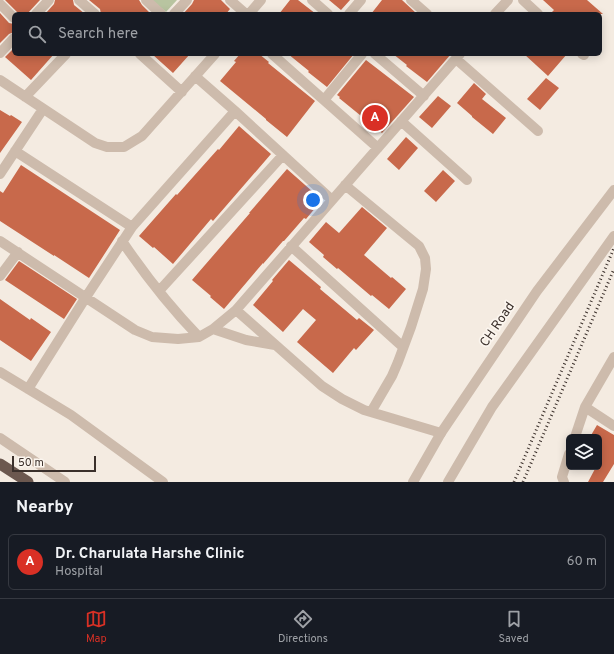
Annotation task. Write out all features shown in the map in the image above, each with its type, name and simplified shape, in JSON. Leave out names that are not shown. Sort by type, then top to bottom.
[{"type":"highway","points":[[0,464],[28,482]]},
{"type":"street","points":[[38,12],[49,0]]},
{"type":"street","points":[[79,0],[93,12]]},
{"type":"street","points":[[146,0],[159,12]]},
{"type":"street","points":[[176,12],[187,0]]},
{"type":"street","points":[[230,0],[244,12]]},
{"type":"street","points":[[251,12],[262,0]]},
{"type":"street","points":[[312,0],[326,12]]},
{"type":"street","points":[[351,12],[361,0]]},
{"type":"street","points":[[411,0],[425,12]]},
{"type":"street","points":[[497,12],[508,0]]},
{"type":"street","points":[[523,0],[536,12]]},
{"type":"street","points":[[0,4],[12,16]]},
{"type":"street","points":[[0,53],[12,40]]},
{"type":"street","points":[[25,97],[64,56]]},
{"type":"street","points":[[142,56],[182,92]]},
{"type":"street","points":[[0,80],[95,143],[107,147],[124,147],[142,136],[213,56]]},
{"type":"street","points":[[274,56],[378,148]]},
{"type":"street","points":[[324,100],[360,56]]},
{"type":"street","points":[[377,56],[424,96]]},
{"type":"street","points":[[0,240],[135,330],[152,337],[178,339],[199,337],[214,329],[236,310],[458,56],[538,131]]},
{"type":"street","points":[[195,76],[332,200]]},
{"type":"street","points":[[0,174],[43,108]]},
{"type":"street","points":[[28,389],[132,227],[235,111]]},
{"type":"street","points":[[401,122],[467,180]]},
{"type":"street","points":[[15,151],[132,227]]},
{"type":"street","points":[[159,291],[283,155]]},
{"type":"street","points":[[345,185],[419,246],[425,258],[426,270],[423,289],[403,347],[392,376],[371,412]]},
{"type":"street","name":"CH Road","points":[[413,482],[441,433],[537,291],[614,190]]},
{"type":"street","points":[[448,482],[492,407],[614,236]]},
{"type":"street","points":[[122,241],[159,291],[180,317],[199,337]]},
{"type":"street","points":[[291,246],[403,347]]},
{"type":"street","points":[[0,276],[18,252]]},
{"type":"street","points":[[236,310],[322,386],[342,399],[364,410],[441,433]]},
{"type":"street","points":[[214,329],[246,340],[276,345]]},
{"type":"street","points":[[576,434],[585,407],[614,357]]},
{"type":"street","points":[[0,372],[71,415],[163,482]]},
{"type":"street","points":[[585,407],[614,426]]},
{"type":"street","points":[[0,438],[65,482]]},
{"type":"street","points":[[564,482],[562,477],[566,464]]},
{"type":"green space","points":[[152,0],[177,0],[166,12]]},
{"type":"building","points":[[5,0],[40,0],[29,12],[17,12]]},
{"type":"building","points":[[55,0],[73,0],[74,5],[83,12],[47,12],[54,4]]},
{"type":"building","points":[[89,0],[139,0],[149,12],[101,12],[100,9]]},
{"type":"building","points":[[194,0],[221,0],[230,9],[228,12],[185,12]]},
{"type":"building","points":[[290,0],[298,0],[313,12],[281,12]]},
{"type":"building","points":[[329,0],[350,0],[341,10]]},
{"type":"building","points":[[382,0],[402,0],[415,12],[373,12]]},
{"type":"building","points":[[543,0],[587,0],[601,12],[552,12],[554,10]]},
{"type":"building","points":[[0,13],[9,23],[12,24],[12,33],[0,43]]},
{"type":"building","points":[[12,50],[12,56],[52,56],[31,80],[5,57]]},
{"type":"building","points":[[154,56],[188,56],[173,73]]},
{"type":"building","points":[[238,56],[262,56],[315,101],[287,137],[220,81],[236,62],[234,61]]},
{"type":"building","points":[[290,56],[352,56],[327,87],[308,72],[309,71]]},
{"type":"building","points":[[396,56],[449,56],[427,82],[406,66],[407,65]]},
{"type":"building","points":[[526,56],[565,56],[548,76]]},
{"type":"building","points":[[366,60],[414,97],[382,133],[337,95]]},
{"type":"building","points":[[546,78],[559,88],[540,110],[527,99]]},
{"type":"building","points":[[474,83],[486,94],[482,99],[506,118],[493,134],[457,103]]},
{"type":"building","points":[[438,96],[451,106],[432,128],[419,117]]},
{"type":"building","points":[[0,110],[22,122],[0,153]]},
{"type":"building","points":[[239,126],[271,154],[213,221],[211,219],[173,264],[139,236],[176,194],[177,195],[218,149],[219,150]]},
{"type":"building","points":[[406,137],[418,148],[399,170],[387,159]]},
{"type":"building","points":[[21,165],[120,230],[89,278],[0,221],[0,191],[3,193]]},
{"type":"building","points":[[287,169],[322,200],[306,219],[304,218],[263,263],[224,309],[192,280]]},
{"type":"building","points":[[443,170],[455,181],[436,202],[424,191]]},
{"type":"building","points":[[362,207],[387,228],[364,255],[406,289],[389,309],[338,268],[337,269],[309,242],[326,222],[339,233]]},
{"type":"building","points":[[289,260],[321,287],[320,289],[357,320],[359,318],[374,330],[356,350],[354,348],[333,373],[297,342],[316,320],[303,309],[283,332],[253,305]]},
{"type":"building","points":[[19,261],[77,299],[64,319],[5,280]]},
{"type":"building","points":[[0,299],[30,320],[31,318],[51,332],[31,361],[0,340]]},
{"type":"building","points":[[597,425],[614,435],[614,464],[603,482],[588,482],[594,470],[602,470],[602,434],[592,434]]},
{"type":"railway","points":[[514,482],[614,248]]},
{"type":"railway","points":[[523,482],[614,269]]},
{"type":"place","name":"Dr. Charulata Harshe Clinic","points":[[375,118]]}]
